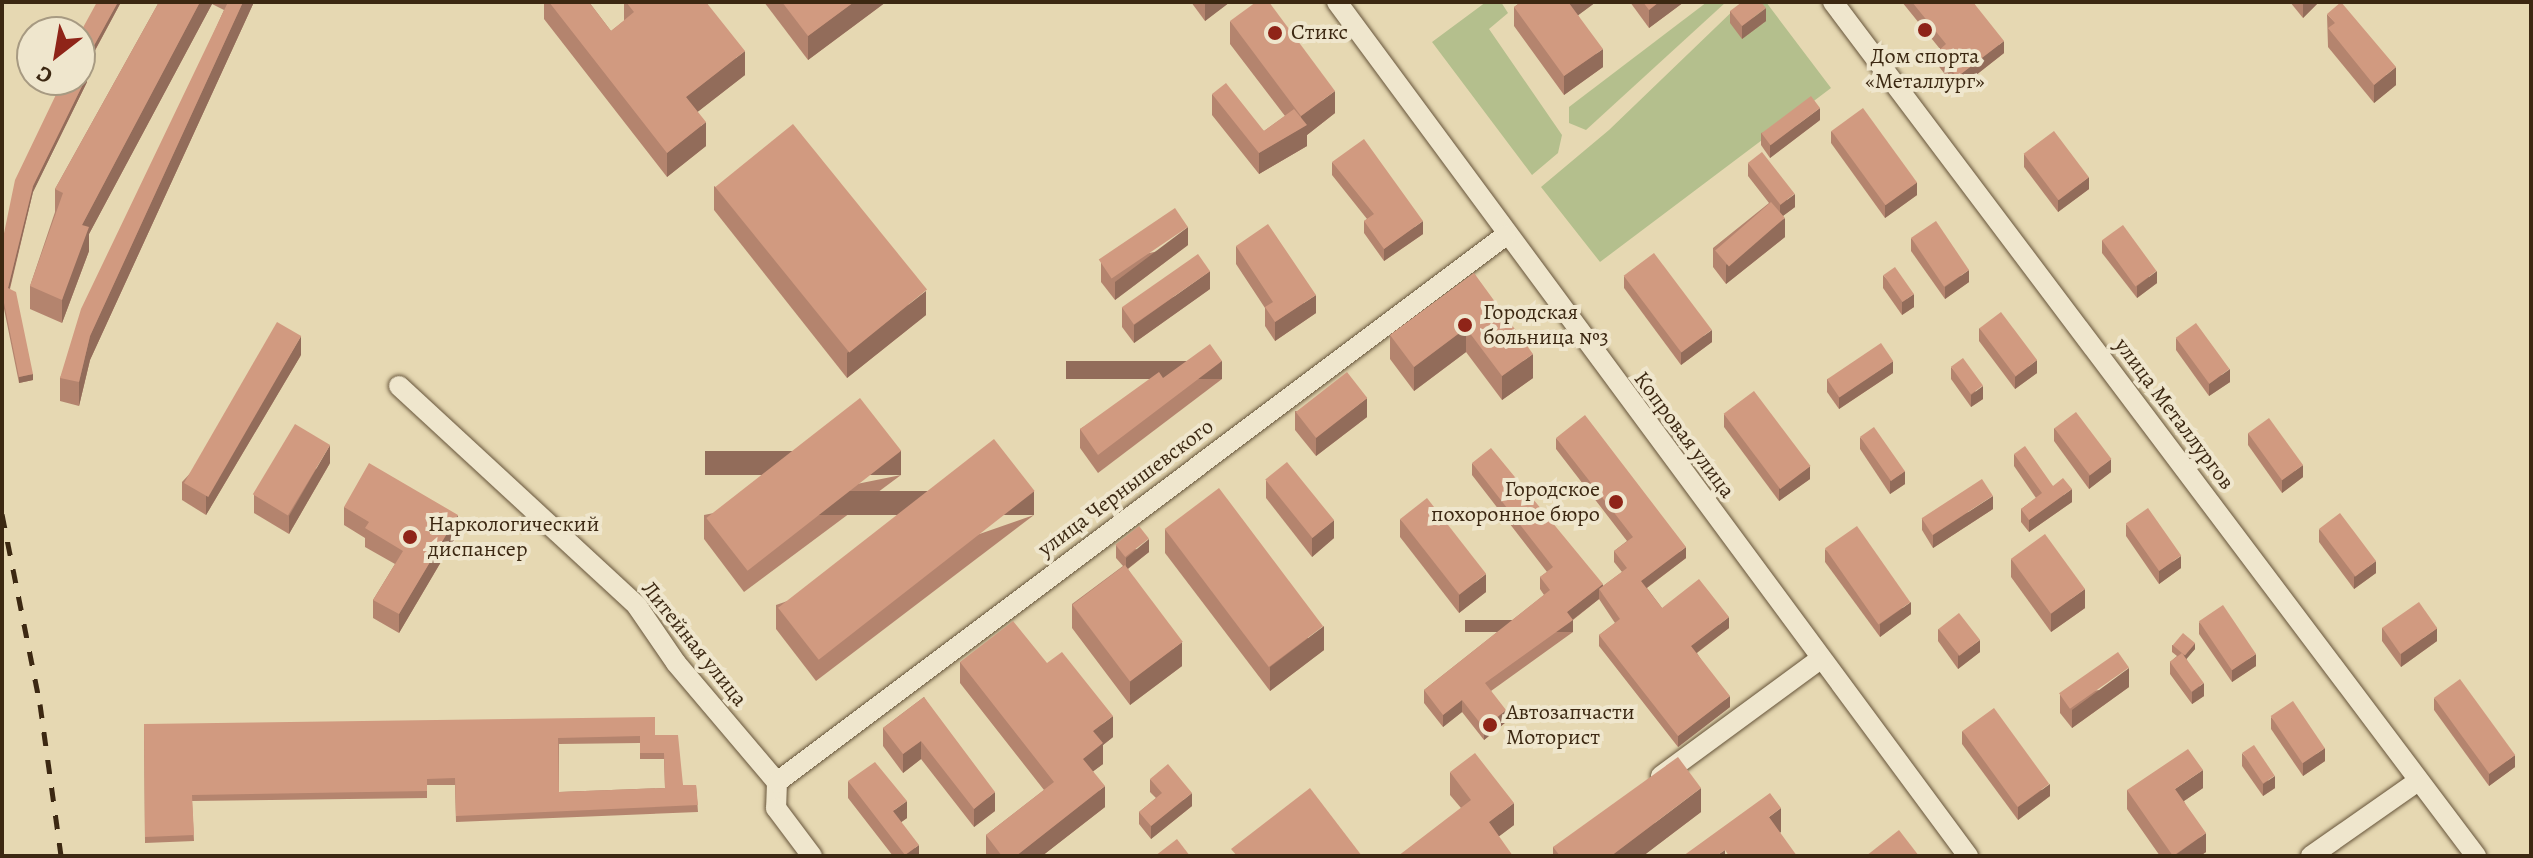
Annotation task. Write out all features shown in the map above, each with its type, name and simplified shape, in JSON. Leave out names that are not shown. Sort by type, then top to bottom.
[{"type":"street","name":"Копровая улица","points":[[1337,2],[1506,235],[1968,856]]},
{"type":"street","name":"улица Металлургов","points":[[1833,2],[2476,856]]},
{"type":"street","name":"улица Чернышевского","points":[[777,782],[1506,235]]},
{"type":"street","name":"Литейная улица","points":[[399,386],[637,606],[676,663],[777,782],[776,808],[812,856]]},
{"type":"street","points":[[1645,788],[1820,659]]},
{"type":"street","points":[[2311,856],[2418,781]]},
{"type":"green space","points":[[1486,2],[1501,2],[1508,13],[1489,29],[1562,135],[1558,153],[1532,175],[1432,42]]},
{"type":"green space","points":[[1707,2],[1726,2],[1586,130],[1569,123],[1569,107]]},
{"type":"green space","points":[[1742,2],[1766,2],[1831,88],[1600,262],[1541,187],[1609,130]]},
{"type":"building","points":[[97,2],[118,2],[96,42],[96,16],[89,16]]},
{"type":"building","points":[[159,2],[200,2],[82,225],[89,227],[62,300],[30,286],[63,193],[55,189]]},
{"type":"building","points":[[228,2],[243,2],[90,336],[79,382],[60,378],[81,309]]},
{"type":"building","points":[[549,2],[589,2],[611,31],[634,12],[626,2],[706,2],[745,51],[686,97],[706,122],[667,153]]},
{"type":"building","points":[[782,2],[854,2],[808,36]]},
{"type":"building","points":[[1256,2],[1269,2],[1335,91],[1301,116],[1230,21]]},
{"type":"building","points":[[1521,2],[1571,2],[1603,49],[1564,76],[1514,7]]},
{"type":"building","points":[[1643,2],[1659,2],[1649,10]]},
{"type":"building","points":[[1742,2],[1761,2],[1766,8],[1742,26],[1730,11]]},
{"type":"building","points":[[1912,2],[1973,2],[2004,41],[1957,77],[1937,52],[1946,44]]},
{"type":"building","points":[[2341,2],[2396,67],[2374,85],[2328,28],[2335,23],[2327,14]]},
{"type":"building","points":[[1226,83],[1264,131],[1294,109],[1307,125],[1259,153],[1212,94]]},
{"type":"building","points":[[55,96],[77,96],[33,186],[8,288],[16,292],[33,374],[19,377],[2,293],[2,243],[15,180]]},
{"type":"building","points":[[1811,96],[1820,108],[1771,145],[1761,133]]},
{"type":"building","points":[[1863,108],[1917,182],[1886,205],[1831,131]]},
{"type":"building","points":[[793,124],[927,290],[849,352],[715,187]]},
{"type":"building","points":[[2054,131],[2089,177],[2059,200],[2024,154]]},
{"type":"building","points":[[1364,139],[1423,221],[1384,249],[1364,221],[1374,214],[1332,162]]},
{"type":"building","points":[[1762,152],[1795,194],[1780,205],[1748,163]]},
{"type":"building","points":[[1771,202],[1785,218],[1729,266],[1715,251]]},
{"type":"building","points":[[1175,208],[1188,227],[1112,279],[1099,259]]},
{"type":"building","points":[[1936,221],[1969,270],[1944,287],[1911,238]]},
{"type":"building","points":[[1268,224],[1316,295],[1275,322],[1265,307],[1273,302],[1236,246]]},
{"type":"building","points":[[2123,225],[2157,271],[2135,286],[2102,240]]},
{"type":"building","points":[[1654,253],[1712,330],[1681,353],[1624,276]]},
{"type":"building","points":[[1198,254],[1210,271],[1134,325],[1122,307]]},
{"type":"building","points":[[1895,267],[1914,294],[1902,302],[1884,275]]},
{"type":"building","points":[[1474,273],[1533,354],[1502,376],[1466,328],[1414,367],[1390,335]]},
{"type":"building","points":[[2001,312],[2037,360],[2016,376],[1979,328]]},
{"type":"building","points":[[277,322],[301,336],[208,497],[184,483]]},
{"type":"building","points":[[2196,323],[2230,369],[2209,384],[2176,338]]},
{"type":"building","points":[[1881,343],[1893,361],[1839,398],[1827,379]]},
{"type":"building","points":[[1210,344],[1222,361],[1098,455],[1080,429],[1159,372],[1163,378]]},
{"type":"building","points":[[1963,358],[1983,386],[1971,394],[1951,367]]},
{"type":"building","points":[[1347,372],[1367,398],[1316,438],[1296,412]]},
{"type":"building","points":[[1754,391],[1811,466],[1780,489],[1724,414]]},
{"type":"building","points":[[860,398],[901,451],[748,571],[706,518]]},
{"type":"building","points":[[2076,412],[2112,459],[2090,475],[2054,428]]},
{"type":"building","points":[[1585,415],[1686,547],[1641,581],[1662,608],[1699,579],[1729,617],[1691,646],[1730,696],[1678,736],[1599,635],[1620,619],[1599,589],[1627,568],[1614,551],[1633,537],[1556,438]]},
{"type":"building","points":[[2269,418],[2303,465],[2282,480],[2248,433]]},
{"type":"building","points":[[295,424],[330,445],[288,515],[253,494]]},
{"type":"building","points":[[1874,427],[1905,471],[1891,481],[1860,437]]},
{"type":"building","points":[[994,439],[1035,491],[819,660],[778,608]]},
{"type":"building","points":[[2025,446],[2053,486],[2063,478],[2072,489],[2029,520],[2021,509],[2042,493],[2014,454]]},
{"type":"building","points":[[1491,448],[1603,584],[1567,612],[1573,620],[1485,683],[1506,710],[1484,728],[1462,700],[1443,715],[1424,690],[1550,590],[1540,577],[1553,567],[1472,463]]},
{"type":"building","points":[[1287,462],[1334,520],[1312,538],[1265,480]]},
{"type":"building","points":[[369,463],[458,515],[399,614],[373,600],[403,551],[365,528],[369,522],[344,507]]},
{"type":"building","points":[[1982,479],[1993,496],[1933,535],[1922,518]]},
{"type":"building","points":[[1219,488],[1323,626],[1269,667],[1165,529]]},
{"type":"building","points":[[1427,498],[1486,574],[1459,595],[1400,519]]},
{"type":"building","points":[[2148,508],[2181,556],[2159,571],[2126,523]]},
{"type":"building","points":[[2340,513],[2376,561],[2355,577],[2319,529]]},
{"type":"building","points":[[1139,526],[1149,539],[1125,557],[1115,544]]},
{"type":"building","points":[[1857,526],[1910,602],[1878,625],[1825,548]]},
{"type":"building","points":[[2045,534],[2085,589],[2051,614],[2011,559]]},
{"type":"building","points":[[1125,565],[1183,642],[1130,681],[1072,605]]},
{"type":"building","points":[[2419,602],[2437,628],[2400,654],[2382,628]]},
{"type":"building","points":[[2223,605],[2256,654],[2232,670],[2199,621]]},
{"type":"building","points":[[1959,613],[1980,640],[1959,656],[1939,629]]},
{"type":"building","points":[[1013,621],[1047,663],[1062,652],[1113,716],[1093,731],[1103,743],[1083,759],[1105,786],[1016,856],[1002,856],[986,835],[1054,782],[960,662]]},
{"type":"building","points":[[2183,633],[2195,643],[2185,656],[2173,645]]},
{"type":"building","points":[[2118,652],[2129,668],[2070,709],[2059,693]]},
{"type":"building","points":[[2182,653],[2204,683],[2192,692],[2170,662]]},
{"type":"building","points":[[2460,679],[2515,755],[2489,774],[2434,698]]},
{"type":"building","points":[[924,697],[995,792],[974,809],[921,741],[903,754],[883,728]]},
{"type":"building","points":[[2293,701],[2325,748],[2302,763],[2271,716]]},
{"type":"building","points":[[1994,708],[2049,784],[2018,807],[1962,731]]},
{"type":"building","points":[[655,717],[655,735],[678,735],[683,785],[696,785],[698,805],[456,816],[455,778],[427,779],[427,791],[192,795],[194,835],[145,837],[144,724]],"holes":[[[640,736],[640,753],[664,753],[665,788],[559,792],[558,738]]]},
{"type":"building","points":[[2254,745],[2275,776],[2263,784],[2242,753]]},
{"type":"building","points":[[2188,749],[2203,770],[2175,789],[2206,833],[2173,856],[2127,790]]},
{"type":"building","points":[[1475,753],[1514,803],[1489,822],[1513,856],[1398,856],[1471,800],[1450,772]]},
{"type":"building","points":[[1678,757],[1701,788],[1611,856],[1560,856],[1553,847]]},
{"type":"building","points":[[875,762],[907,801],[893,811],[919,845],[905,855],[848,781]]},
{"type":"building","points":[[1168,764],[1192,793],[1151,826],[1139,812],[1162,793],[1150,779]]},
{"type":"building","points":[[1310,788],[1362,856],[1237,856],[1231,849]]},
{"type":"building","points":[[1770,793],[1781,808],[1769,817],[1797,856],[1729,856],[1725,850],[1716,856],[1683,856]]},
{"type":"building","points":[[1899,830],[1919,856],[1866,856]]},
{"type":"building","points":[[1177,839],[1190,856],[1155,856]]},
{"type":"railway","points":[[2,514],[40,704],[61,856]]},
{"type":"place","name":"Дом спорта «Металлург»","points":[[1925,30]]},
{"type":"place","name":"Стикс","points":[[1275,33]]},
{"type":"place","name":"Городская больница №3","points":[[1465,325]]},
{"type":"place","name":"Городское похоронное бюро","points":[[1616,502]]},
{"type":"place","name":"Наркологический диспансер","points":[[410,537]]},
{"type":"place","name":"Автозапчасти Моторист","points":[[1490,725]]}]
